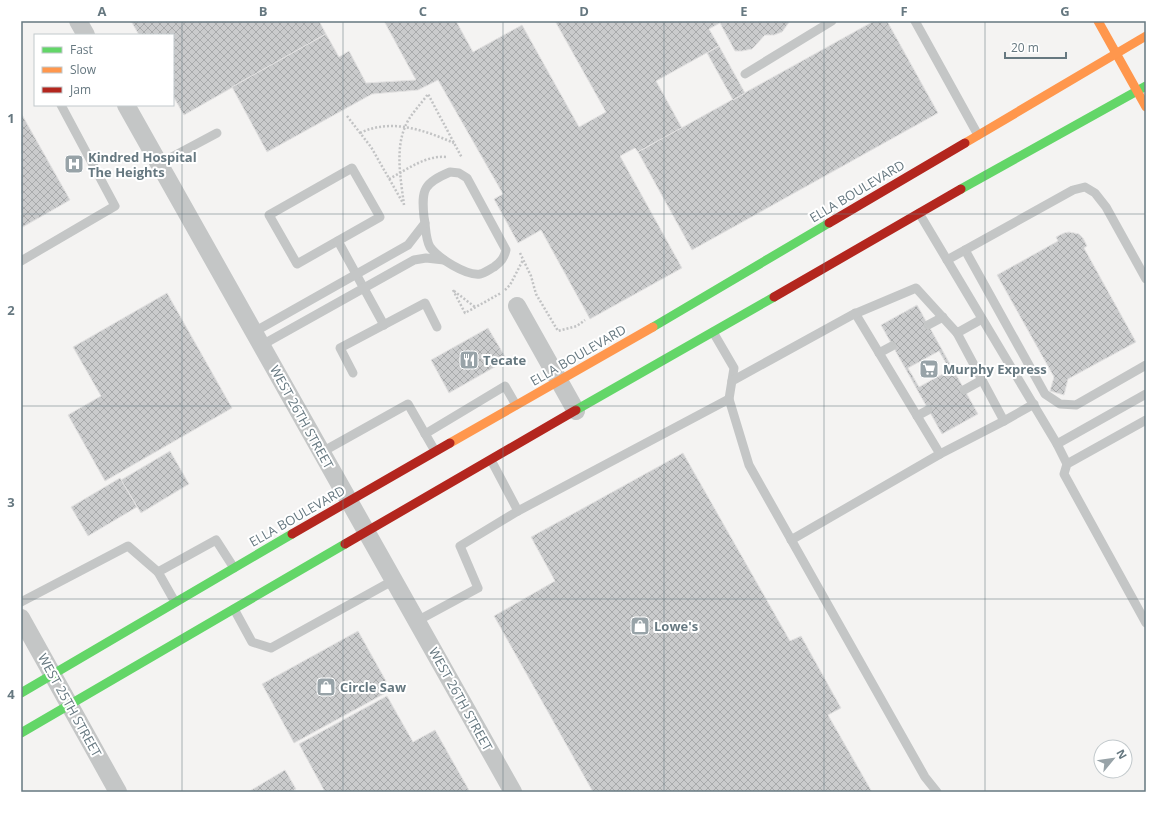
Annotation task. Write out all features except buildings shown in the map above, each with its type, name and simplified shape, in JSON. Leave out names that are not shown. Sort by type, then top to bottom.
[{"type":"main road","points":[[1098,21],[1146,108]]},
{"type":"main road","name":"ELLA BOULEVARD","points":[[21,693],[435,451],[467,421],[516,405],[1146,36]]},
{"type":"main road","points":[[21,733],[919,213],[1146,86]]},
{"type":"street","points":[[78,21],[85,34]]},
{"type":"street","name":"WEST 26TH STREET","points":[[131,107],[159,164],[513,792]]},
{"type":"street","points":[[517,306],[576,411]]},
{"type":"street","name":"WEST 25TH STREET","points":[[21,618],[118,792]]},
{"type":"lane","points":[[745,74],[832,21]]},
{"type":"lane","points":[[915,21],[978,134]]},
{"type":"lane","points":[[21,261],[115,206],[62,106]]},
{"type":"lane","points":[[159,164],[217,133]]},
{"type":"lane","points":[[352,168],[380,217],[338,241],[297,264],[269,215],[352,168]]},
{"type":"lane","points":[[450,172],[459,173],[467,178],[506,250],[500,263],[482,274],[468,272],[445,260],[431,247],[427,239],[422,198],[426,187],[438,177],[450,172]]},
{"type":"lane","points":[[947,260],[1073,190],[1085,187],[1096,194],[1106,207],[1146,279]]},
{"type":"lane","points":[[919,213],[1057,444],[1067,464],[1064,474],[1146,623]]},
{"type":"lane","points":[[258,339],[356,274],[408,245],[425,223]]},
{"type":"lane","points":[[338,241],[384,325]]},
{"type":"lane","points":[[965,250],[1045,394],[1060,404],[1076,405],[1146,365]]},
{"type":"lane","points":[[258,339],[364,288],[414,260],[426,258],[445,260]]},
{"type":"lane","points":[[732,381],[855,313],[916,288],[956,333],[1004,421]]},
{"type":"lane","points":[[353,373],[340,348],[424,303],[437,327]]},
{"type":"lane","points":[[855,313],[940,454]]},
{"type":"lane","points":[[928,326],[943,317]]},
{"type":"lane","points":[[956,333],[982,319]]},
{"type":"lane","points":[[713,332],[734,368],[729,399],[748,465],[921,770],[937,792]]},
{"type":"lane","points":[[879,353],[892,346]]},
{"type":"lane","points":[[964,390],[982,380]]},
{"type":"lane","points":[[425,434],[467,421],[505,386],[516,405]]},
{"type":"lane","points":[[1057,444],[1146,394]]},
{"type":"lane","points":[[417,621],[478,588],[460,546],[518,511],[729,399]]},
{"type":"lane","points":[[322,452],[408,404],[435,451]]},
{"type":"lane","points":[[791,540],[940,454],[1034,404]]},
{"type":"lane","points":[[918,416],[928,410]]},
{"type":"lane","points":[[1067,464],[1146,420]]},
{"type":"lane","points":[[491,460],[518,511]]},
{"type":"lane","points":[[158,572],[216,540],[234,568]]},
{"type":"lane","points":[[21,602],[128,546],[158,572],[175,602]]},
{"type":"lane","points":[[234,609],[252,642],[271,648],[394,580]]},
{"type":"path","points":[[347,116],[371,147],[404,205],[401,173],[401,145],[405,127],[428,94]]},
{"type":"path","points":[[360,133],[382,126],[405,127],[428,132],[455,144]]},
{"type":"path","points":[[389,178],[401,173],[418,162],[439,156],[462,158]]},
{"type":"path","points":[[475,308],[452,290],[465,313],[475,308],[500,295],[513,279],[523,259]]},
{"type":"traffic: fast","points":[[961,189],[1146,86]]},
{"type":"traffic: fast","points":[[653,327],[829,223]]},
{"type":"traffic: fast","points":[[576,410],[774,297]]},
{"type":"traffic: fast","points":[[21,693],[292,534]]},
{"type":"traffic: fast","points":[[21,733],[345,544]]},
{"type":"traffic: slow","points":[[1098,21],[1146,107]]},
{"type":"traffic: slow","points":[[965,143],[1146,36]]},
{"type":"traffic: slow","points":[[450,443],[653,327]]},
{"type":"traffic: jam","points":[[829,223],[965,143]]},
{"type":"traffic: jam","points":[[774,297],[961,189]]},
{"type":"traffic: jam","points":[[345,544],[576,410]]},
{"type":"traffic: jam","points":[[292,534],[450,443]]},
{"type":"place","name":"Kindred Hospital The Heights","points":[[74,164]]},
{"type":"place","name":"Tecate","points":[[469,360]]},
{"type":"place","name":"Murphy Express","points":[[929,369]]},
{"type":"place","name":"Lowe's","points":[[640,626]]},
{"type":"place","name":"Circle Saw","points":[[326,687]]}]
